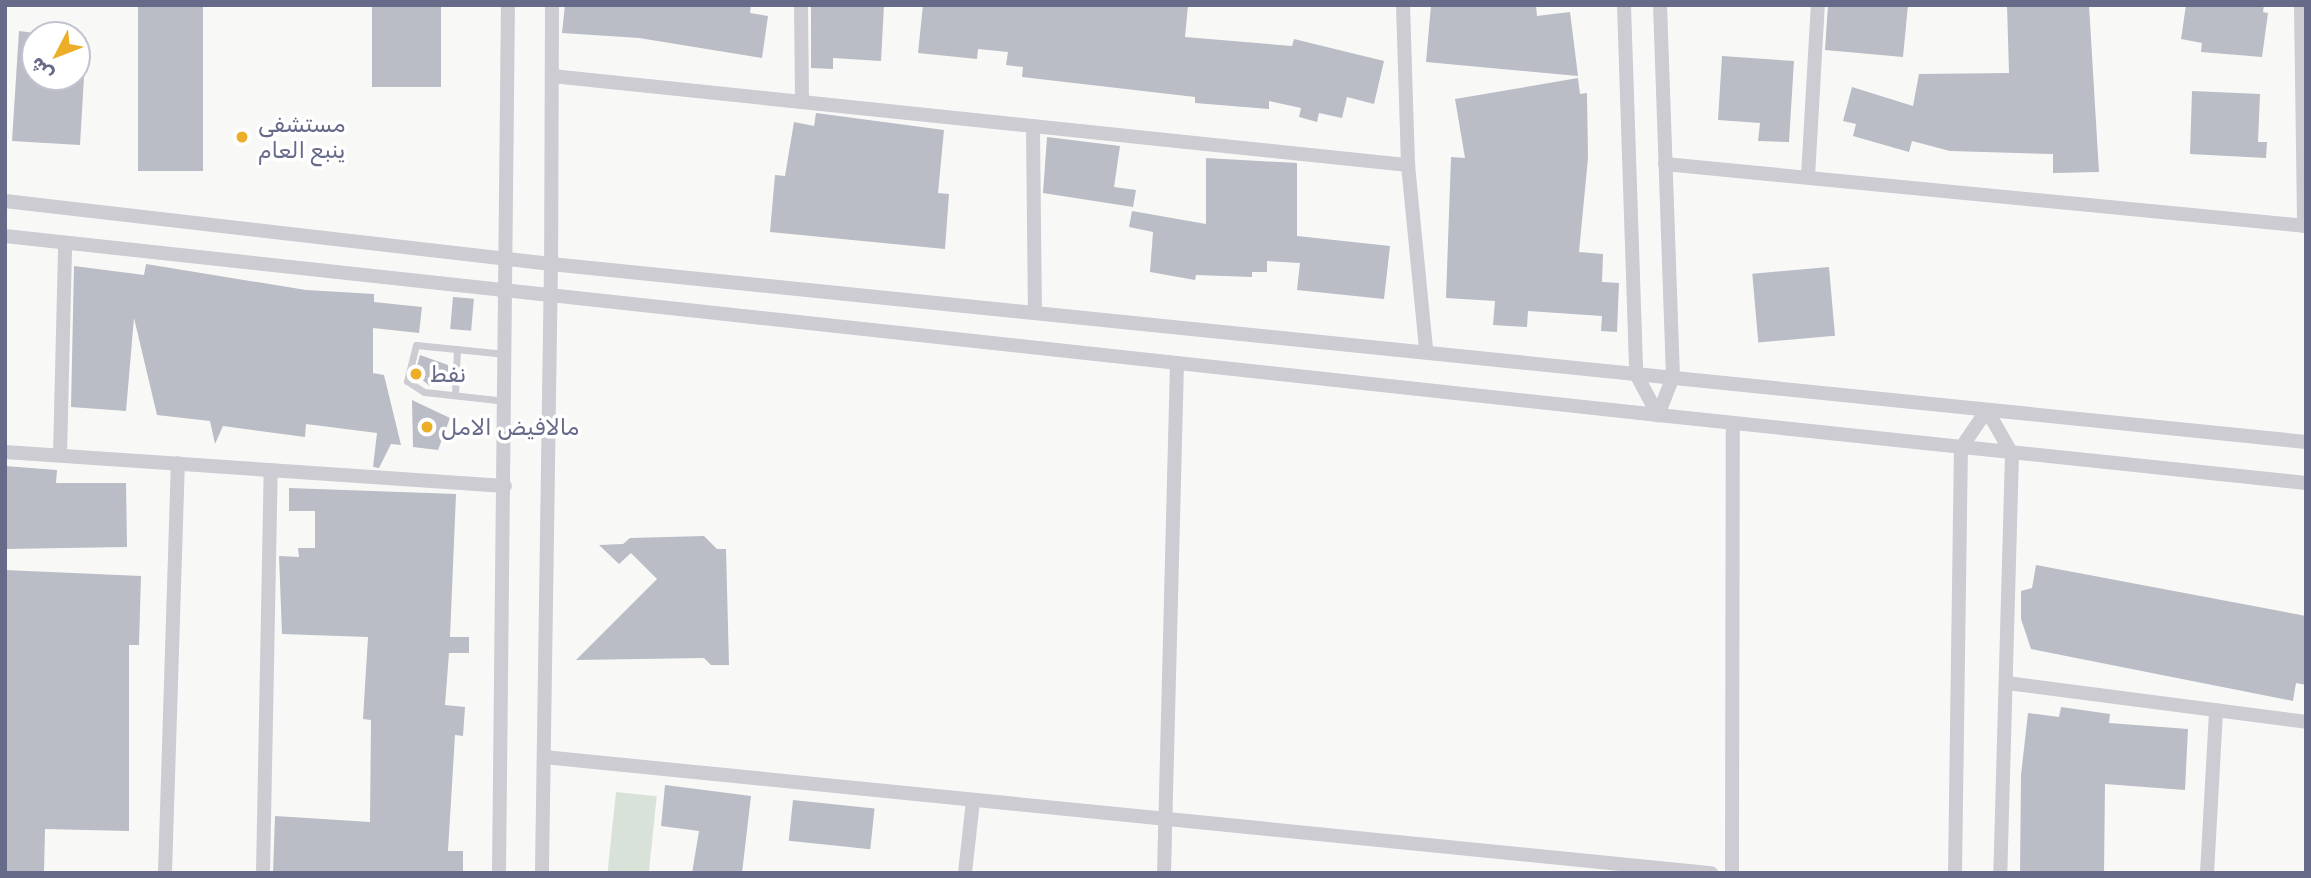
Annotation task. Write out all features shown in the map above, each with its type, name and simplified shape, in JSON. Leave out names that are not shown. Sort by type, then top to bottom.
[{"type":"street","points":[[499,873],[508,293],[508,5]]},
{"type":"street","points":[[542,873],[551,298],[552,5]]},
{"type":"street","points":[[801,5],[802,101]]},
{"type":"street","points":[[1403,5],[1408,165],[1426,349]]},
{"type":"street","points":[[1624,5],[1636,374],[1658,415]]},
{"type":"street","points":[[1658,415],[1673,377],[1660,5]]},
{"type":"street","points":[[1808,177],[1818,5]]},
{"type":"street","points":[[1665,164],[2305,226],[2301,5]]},
{"type":"street","points":[[552,76],[802,101],[1033,129],[1408,165]]},
{"type":"street","points":[[1033,129],[1035,313]]},
{"type":"street","points":[[5,201],[551,264],[1426,349],[1636,374],[2306,442]]},
{"type":"street","points":[[5,236],[551,298],[2306,484]]},
{"type":"street","points":[[60,455],[65,243]]},
{"type":"street","points":[[1164,873],[1177,364]]},
{"type":"street","points":[[1955,873],[1961,448],[1987,410]]},
{"type":"street","points":[[1987,410],[2012,454],[2000,873]]},
{"type":"street","points":[[1732,873],[1733,423]]},
{"type":"street","points":[[5,452],[505,486]]},
{"type":"street","points":[[165,873],[178,463]]},
{"type":"street","points":[[263,873],[271,470]]},
{"type":"street","points":[[2007,683],[2306,722]]},
{"type":"street","points":[[2207,873],[2216,710]]},
{"type":"street","points":[[544,757],[1166,819],[1569,866],[1711,873]]},
{"type":"street","points":[[965,873],[974,800]]},
{"type":"lane","points":[[506,401],[424,393],[407,381],[415,345],[507,354]]},
{"type":"lane","points":[[455,395],[457,349]]},
{"type":"shaded area","points":[[616,792],[657,796],[649,873],[608,873]]},
{"type":"building","points":[[138,5],[203,5],[203,171],[138,171]]},
{"type":"building","points":[[372,5],[441,5],[441,87],[372,87]]},
{"type":"building","points":[[565,5],[751,5],[750,13],[768,16],[762,58],[639,38],[562,33]]},
{"type":"building","points":[[811,5],[884,5],[881,61],[833,58],[833,69],[811,68]]},
{"type":"building","points":[[923,5],[1188,5],[1185,37],[1292,46],[1294,39],[1384,61],[1374,104],[1347,97],[1342,118],[1319,113],[1317,122],[1299,117],[1301,108],[1269,101],[1269,109],[1195,103],[1195,97],[1022,77],[1023,67],[1006,65],[1008,52],[978,49],[977,59],[918,53]]},
{"type":"building","points":[[1431,5],[1536,5],[1537,16],[1570,12],[1578,76],[1426,62]]},
{"type":"building","points":[[1828,5],[1908,5],[1903,57],[1825,50]]},
{"type":"building","points":[[2007,5],[2089,5],[2099,172],[2053,173],[2053,154],[1950,151],[1912,141],[1909,152],[1853,136],[1856,124],[1843,121],[1852,87],[1913,106],[1919,74],[2009,73]]},
{"type":"building","points":[[2186,5],[2264,5],[2263,12],[2268,13],[2262,57],[2201,52],[2202,43],[2181,39]]},
{"type":"building","points":[[19,31],[21,91],[83,91],[80,145],[12,141]]},
{"type":"building","points":[[1722,56],[1794,61],[1789,142],[1758,141],[1760,123],[1718,120]]},
{"type":"building","points":[[1578,78],[1580,94],[1587,93],[1588,158],[1579,252],[1603,254],[1602,282],[1619,283],[1617,332],[1601,331],[1602,316],[1528,311],[1527,327],[1493,325],[1495,301],[1446,298],[1451,157],[1465,158],[1455,99]]},
{"type":"building","points":[[2192,91],[2260,94],[2258,142],[2267,142],[2266,158],[2190,154]]},
{"type":"building","points":[[816,113],[944,130],[938,193],[949,194],[945,249],[770,232],[775,175],[785,176],[794,122],[814,126]]},
{"type":"building","points":[[1047,137],[1120,146],[1114,187],[1136,190],[1133,207],[1043,193]]},
{"type":"building","points":[[1206,158],[1297,163],[1297,236],[1390,246],[1384,299],[1297,290],[1300,263],[1267,261],[1267,272],[1252,272],[1252,277],[1196,275],[1195,280],[1150,272],[1153,232],[1129,227],[1132,211],[1206,224]]},
{"type":"building","points":[[146,264],[306,290],[374,294],[374,302],[422,307],[419,333],[373,328],[373,373],[384,375],[401,445],[391,444],[379,468],[373,467],[377,433],[306,424],[305,437],[223,426],[215,444],[210,421],[157,415],[134,318],[126,411],[71,407],[74,266],[144,275]]},
{"type":"building","points":[[1829,267],[1835,336],[1758,342],[1752,274]]},
{"type":"building","points":[[453,297],[474,299],[471,331],[450,329]]},
{"type":"building","points":[[420,355],[448,365],[448,372],[431,387],[415,374]]},
{"type":"building","points":[[412,400],[450,418],[438,450],[413,447]]},
{"type":"building","points":[[5,466],[57,470],[56,483],[126,483],[127,547],[5,549]]},
{"type":"building","points":[[289,488],[456,494],[450,637],[469,637],[469,653],[449,653],[445,705],[465,707],[463,736],[455,735],[448,851],[463,851],[463,873],[273,873],[275,816],[370,822],[371,720],[363,719],[368,637],[282,634],[279,556],[299,557],[298,548],[315,548],[315,511],[289,511]]},
{"type":"building","points":[[704,536],[717,549],[726,549],[729,665],[711,665],[704,658],[576,660],[657,579],[631,553],[619,564],[599,545],[623,544],[630,538]]},
{"type":"building","points":[[2036,565],[2306,616],[2306,685],[2296,683],[2293,701],[2031,649],[2021,619],[2021,591],[2032,588]]},
{"type":"building","points":[[5,570],[141,576],[139,645],[129,645],[129,831],[45,829],[44,873],[5,873]]},
{"type":"building","points":[[2061,707],[2110,714],[2109,723],[2188,729],[2185,790],[2105,784],[2104,873],[2020,873],[2021,775],[2028,713],[2059,717]]},
{"type":"building","points":[[665,785],[751,796],[742,873],[692,873],[699,831],[661,826]]},
{"type":"building","points":[[793,800],[875,809],[870,849],[789,841]]},
{"type":"place","name":"مستشفى ينبع العام","points":[[242,137]]},
{"type":"place","name":"نفط","points":[[416,374]]},
{"type":"place","name":"مالافيض الامل","points":[[427,427]]}]
